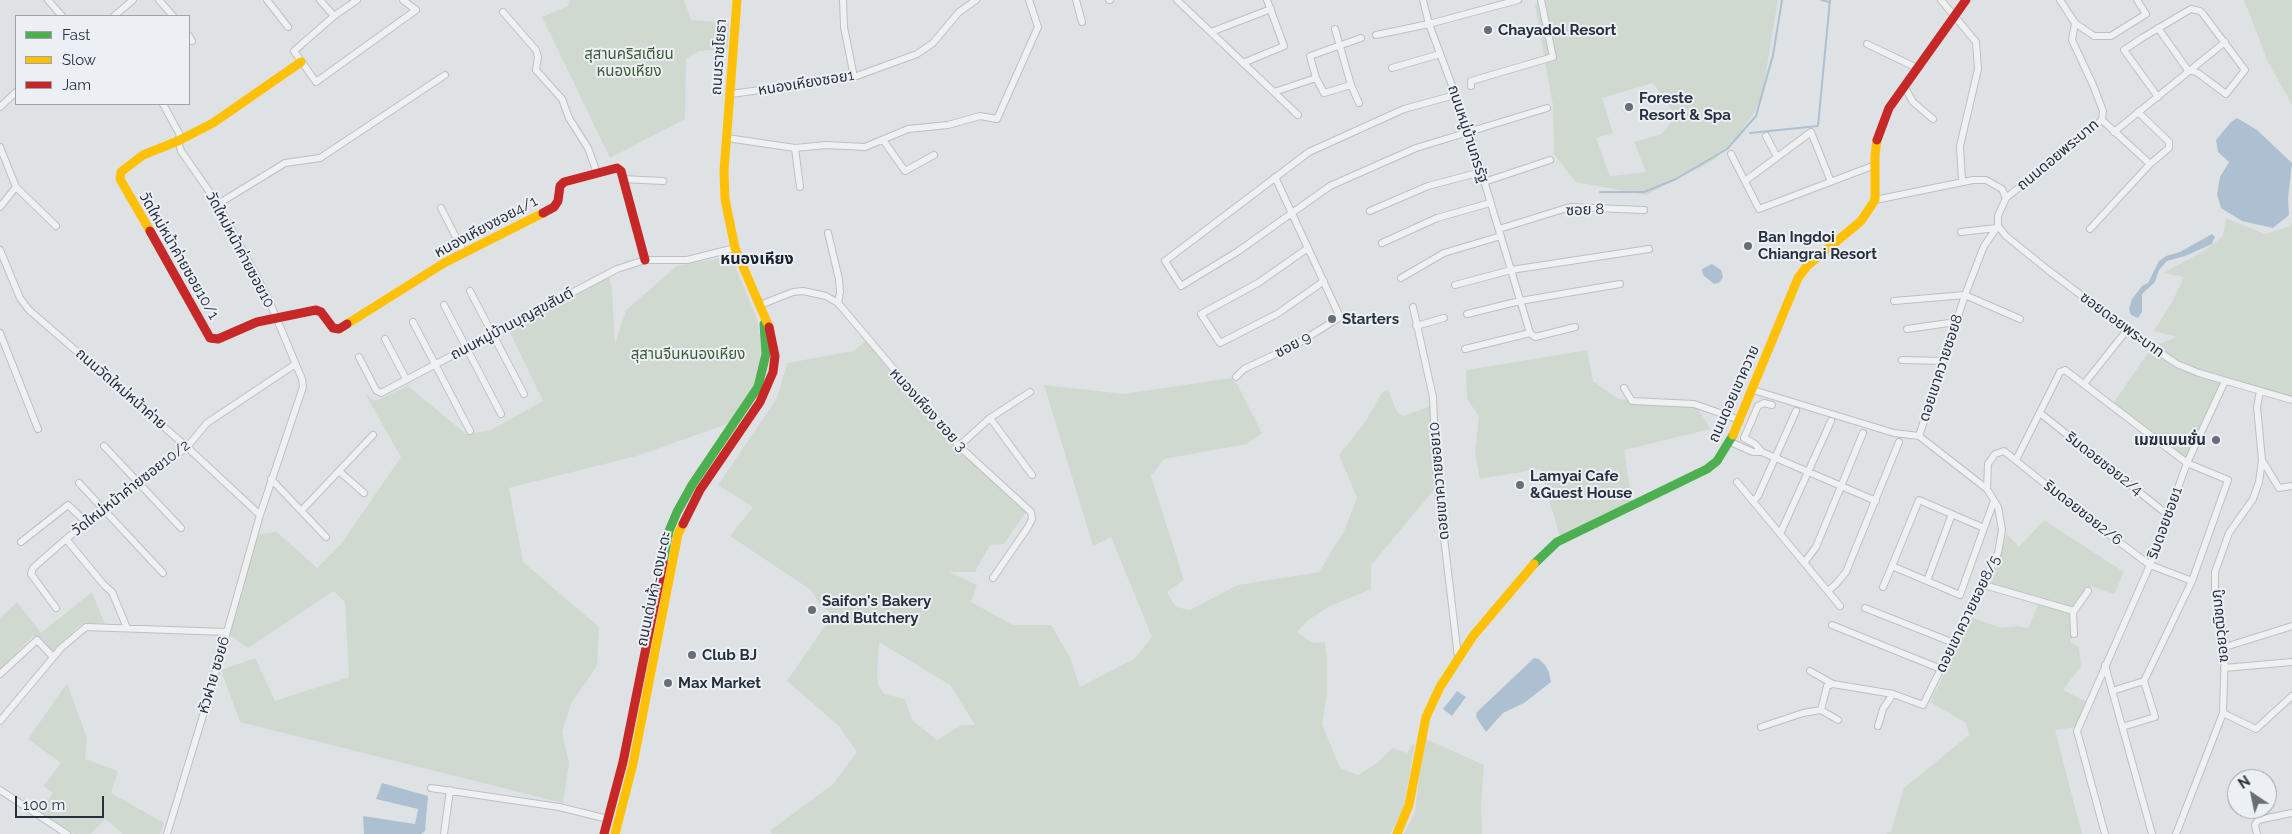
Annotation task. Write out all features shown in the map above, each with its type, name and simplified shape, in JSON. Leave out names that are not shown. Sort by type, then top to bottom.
[{"type":"street","points":[[48,0],[61,15]]},
{"type":"street","points":[[159,0],[171,15]]},
{"type":"street","points":[[267,0],[288,27]]},
{"type":"street","points":[[320,0],[334,16]]},
{"type":"street","points":[[357,0],[334,16],[294,51],[316,82],[416,10],[403,0]]},
{"type":"street","name":"ถนนราชโยธา","points":[[729,116],[737,0]]},
{"type":"street","points":[[843,0],[844,27],[854,77]]},
{"type":"street","name":"หนองเหียงซอย1","points":[[731,94],[854,77],[917,54],[933,43],[958,12],[976,0]]},
{"type":"street","points":[[727,138],[795,148],[826,146],[865,147],[908,129],[948,125],[980,116],[997,119],[1038,27],[1029,0]]},
{"type":"street","points":[[1076,0],[1082,22]]},
{"type":"street","points":[[1176,0],[1298,115]]},
{"type":"street","points":[[1243,63],[1284,46],[1268,0]]},
{"type":"street","name":"ถนนหมู่บ้านกรรัฐ","points":[[1423,0],[1429,24],[1469,132],[1530,333]]},
{"type":"street","points":[[1376,35],[1429,24],[1518,0]]},
{"type":"street","points":[[1471,86],[1471,80],[1553,57],[1541,0]]},
{"type":"street","points":[[1942,0],[1976,42],[1978,69],[1960,146],[1962,181]]},
{"type":"street","points":[[1961,232],[1998,227],[1998,216],[2006,198],[2002,190],[1986,180],[1962,181],[1875,200],[1875,165],[1879,131],[1889,108],[1966,0]]},
{"type":"street","points":[[2060,0],[2075,23],[2094,36],[2111,36],[2146,14],[2137,0]]},
{"type":"street","points":[[115,15],[129,1]]},
{"type":"street","points":[[1210,32],[1271,9]]},
{"type":"street","points":[[2158,28],[2183,65],[2226,94],[2245,70],[2203,14],[2195,9],[2191,9],[2158,28],[2124,50],[2158,97]]},
{"type":"street","points":[[503,12],[536,50],[538,57],[536,70],[562,99],[568,118],[588,148],[596,174]]},
{"type":"street","name":"ถนนดอยพระบาท","points":[[2006,198],[2102,120],[2102,111],[2093,85],[2072,40],[2075,23]]},
{"type":"street","points":[[1335,29],[1339,48],[1359,103]]},
{"type":"street","points":[[1351,85],[1324,93],[1316,78],[1310,56],[1339,48],[1362,38]]},
{"type":"street","points":[[2114,132],[2225,42]]},
{"type":"street","points":[[1867,44],[1917,68]]},
{"type":"street","points":[[1392,68],[1440,54]]},
{"type":"street","points":[[178,141],[213,123],[301,62]]},
{"type":"street","points":[[218,204],[285,163],[320,158],[445,75]]},
{"type":"street","points":[[1274,92],[1316,78]]},
{"type":"street","points":[[1904,86],[1913,102],[1933,118]]},
{"type":"street","points":[[0,107],[15,93]]},
{"type":"street","points":[[1455,95],[1404,109],[1309,152],[1165,261],[1181,286],[1237,252],[1330,186],[1416,148],[1547,108]]},
{"type":"street","name":"วัดใหม่หน้าค่ายซอย10","points":[[164,105],[180,135],[178,141],[181,151],[218,204],[276,318],[294,365]]},
{"type":"street","points":[[2090,229],[2150,164],[2167,151],[2170,146],[2138,112]]},
{"type":"street","name":"ถนนเด่นห้า-ดงมะดะ","points":[[615,834],[633,764],[678,534],[700,490],[772,372],[775,356],[770,329],[735,248],[727,219],[725,199],[729,116]]},
{"type":"street","points":[[2102,120],[2150,164]]},
{"type":"street","points":[[1745,181],[1810,132],[1831,182]]},
{"type":"street","points":[[1766,136],[1777,157]]},
{"type":"street","points":[[883,140],[905,172],[934,155]]},
{"type":"street","name":"วัดใหม่หน้าค่ายซอย10/1","points":[[178,141],[143,155],[121,172],[120,179],[210,338],[218,339],[257,322],[276,318]]},
{"type":"street","points":[[0,147],[16,187],[56,226]]},
{"type":"street","points":[[795,148],[800,187]]},
{"type":"street","points":[[1731,154],[1759,210],[1875,165]]},
{"type":"street","points":[[1484,182],[1550,160]]},
{"type":"street","name":"หนองเหียงซอย4/1","points":[[276,318],[316,310],[321,312],[333,328],[339,329],[464,253],[554,207],[558,201],[560,186],[564,182],[617,168],[621,171],[623,179]]},
{"type":"street","points":[[1370,211],[1428,186],[1481,172]]},
{"type":"street","points":[[1275,177],[1324,281],[1277,314],[1220,343],[1201,314],[1258,283],[1308,248]]},
{"type":"street","points":[[646,260],[623,179],[663,181]]},
{"type":"street","points":[[0,207],[16,187]]},
{"type":"street","name":"ถนนดอยเขาควาย","points":[[1397,834],[1409,805],[1426,717],[1458,657],[1541,555],[1557,542],[1707,469],[1717,461],[1730,442],[1740,420],[1798,278],[1807,266],[1861,221],[1875,200]]},
{"type":"street","points":[[1382,243],[1437,218],[1490,203]]},
{"type":"street","name":"ซอย 8","points":[[1401,278],[1444,252],[1570,207],[1644,210]]},
{"type":"street","points":[[441,208],[464,253]]},
{"type":"street","name":"ดอยเขาควายซอย8","points":[[1753,390],[1894,433],[1919,436],[1965,295],[1984,246],[1998,227]]},
{"type":"street","name":"ซอยดอยพระบาท","points":[[1998,227],[2006,236],[2041,264],[2127,330],[2177,364],[2225,381],[2292,400]]},
{"type":"street","points":[[828,233],[839,279],[840,292],[838,303]]},
{"type":"street","name":"ถนนหมู่บ้านบุญสุขสันต์","points":[[359,357],[376,390],[381,393],[616,269],[646,260],[687,260],[735,248]]},
{"type":"street","points":[[1454,286],[1511,270],[1649,249]]},
{"type":"street","name":"ถนนวัดใหม่หน้าค่าย","points":[[0,253],[20,298],[29,310],[187,447],[260,515]]},
{"type":"street","name":"ซอย 9","points":[[1236,377],[1244,369],[1297,344],[1340,317],[1324,281]]},
{"type":"street","points":[[1467,314],[1520,301],[1620,284]]},
{"type":"street","points":[[470,291],[524,394]]},
{"type":"street","name":"หนองเหียง ซอย 3","points":[[761,309],[793,292],[803,291],[826,296],[838,303],[959,446],[1032,515],[1028,527],[993,578]]},
{"type":"street","points":[[1894,301],[1965,295],[2020,319]]},
{"type":"street","points":[[444,305],[501,414]]},
{"type":"street","name":"ดอยเขาควายซอย10","points":[[1413,307],[1433,397],[1436,469],[1458,657]]},
{"type":"street","points":[[1416,326],[1444,318]]},
{"type":"street","points":[[413,322],[470,430]]},
{"type":"street","points":[[1908,329],[1956,322]]},
{"type":"street","points":[[1465,350],[1530,333],[1535,337],[1576,327]]},
{"type":"street","points":[[2084,384],[2127,330]]},
{"type":"street","points":[[0,333],[38,429]]},
{"type":"street","points":[[385,339],[406,379]]},
{"type":"street","points":[[1902,360],[1943,361]]},
{"type":"street","name":"วัดใหม่หน้าค่ายซอย10/2","points":[[56,608],[31,571],[66,539],[187,447],[207,423],[294,365]]},
{"type":"street","name":"หัวฝาย ซอย6","points":[[166,834],[271,479],[303,387],[302,379],[294,365]]},
{"type":"street","points":[[1987,489],[1988,464],[1996,454],[2004,451],[2016,460],[2060,372],[2065,370],[2187,463],[2228,480],[2192,581],[2144,681],[2156,717],[2122,727]]},
{"type":"street","name":"ริมดอยซอย1","points":[[2105,834],[2077,730],[2150,565],[2187,463],[2225,381]]},
{"type":"street","points":[[1624,388],[1632,400],[1694,404],[1740,420]]},
{"type":"street","name":"ซอยวุฒิชมภู","points":[[2176,834],[2223,713],[2225,647],[2215,589],[2215,572],[2221,551],[2230,533],[2253,500],[2262,460],[2257,407],[2260,391]]},
{"type":"street","points":[[959,446],[990,418],[1030,392]]},
{"type":"street","name":"ถนนเด่นห้า-ดงมะดะ","points":[[604,834],[623,762],[669,531],[692,485],[756,400]]},
{"type":"street","points":[[1762,452],[1755,444],[1744,438],[1758,406],[1764,403],[1772,405]]},
{"type":"street","points":[[1753,501],[1758,496],[1796,411]]},
{"type":"street","name":"ริมดอยซอย2/4","points":[[2040,413],[2168,515]]},
{"type":"street","points":[[990,418],[1032,475]]},
{"type":"street","points":[[1780,534],[1831,421]]},
{"type":"street","points":[[1804,563],[1816,547],[1863,433]]},
{"type":"street","points":[[302,510],[373,435]]},
{"type":"street","name":"ดอยเขาควายซอย8/5","points":[[1893,694],[1923,706],[1984,585],[1998,553],[2002,530],[1998,507],[1987,489],[1919,436]]},
{"type":"street","points":[[1730,442],[1754,452],[1762,452],[1876,501]]},
{"type":"street","points":[[1828,591],[1846,572],[1899,442]]},
{"type":"street","points":[[104,446],[181,528]]},
{"type":"street","name":"ริมดอยซอย2/6","points":[[2016,460],[2095,524],[2150,565],[2192,581]]},
{"type":"street","points":[[2262,460],[2279,488],[2292,486]]},
{"type":"street","points":[[340,472],[364,493]]},
{"type":"street","points":[[271,479],[326,537]]},
{"type":"street","points":[[1737,482],[1840,606]]},
{"type":"street","points":[[79,483],[163,573]]},
{"type":"street","points":[[1883,587],[1919,500],[1984,528]]},
{"type":"street","points":[[1892,566],[1960,595],[1994,501]]},
{"type":"street","points":[[21,542],[68,505],[87,523]]},
{"type":"street","points":[[1927,581],[1952,514]]},
{"type":"street","points":[[66,539],[112,592],[127,628]]},
{"type":"street","points":[[1984,585],[2073,610],[2077,609],[2088,591]]},
{"type":"street","points":[[1865,608],[1954,643]]},
{"type":"street","points":[[2073,610],[2074,634]]},
{"type":"street","points":[[1832,625],[1941,669]]},
{"type":"street","points":[[2225,647],[2292,626]]},
{"type":"street","points":[[0,721],[53,657],[80,630],[86,627],[226,632]]},
{"type":"street","points":[[0,674],[37,640],[53,657]]},
{"type":"street","points":[[2224,668],[2292,662]]},
{"type":"street","points":[[2105,665],[2152,834]]},
{"type":"street","points":[[1810,671],[1833,684],[1893,694],[1883,709],[1878,726]]},
{"type":"street","points":[[2112,691],[2144,681]]},
{"type":"street","points":[[1821,710],[1827,686],[1833,684]]},
{"type":"street","points":[[2223,713],[2256,729],[2292,696]]},
{"type":"street","points":[[1761,727],[1803,713],[1821,710],[1838,720]]},
{"type":"street","points":[[430,788],[558,807],[608,819]]},
{"type":"street","points":[[0,790],[61,832],[67,834]]},
{"type":"street","points":[[444,834],[450,790]]},
{"type":"street","points":[[2257,834],[2256,825],[2258,820],[2292,813]]},
{"type":"street","points":[[2176,834],[2182,834]]},
{"type":"green space","name":"สุสานคริสเตียน หนองเหียง","points":[[569,0],[684,0],[691,20],[729,23],[728,49],[699,51],[686,59],[685,119],[610,158],[542,17],[568,6]]},
{"type":"green space","points":[[1540,0],[1778,0],[1761,102],[1740,133],[1714,160],[1646,195],[1576,182],[1554,154],[1553,106],[1535,6]],"holes":[[[1653,83],[1676,116],[1662,134],[1634,142],[1646,172],[1610,176],[1596,138],[1613,133],[1602,98]]]},
{"type":"green space","points":[[2244,0],[2292,0],[2292,105],[2268,62]]},
{"type":"green space","points":[[2226,218],[2265,234],[2290,226],[2292,222],[2292,400],[2225,381],[2187,463],[2112,405],[2152,347],[2177,337],[2154,331],[2172,302],[2184,277],[2163,273],[2204,251],[2223,236]]},
{"type":"green space","name":"สุสานจีนหนองเหียง","points":[[731,256],[757,319],[761,342],[760,364],[752,391],[730,423],[637,456],[509,488],[523,562],[599,627],[597,666],[571,704],[562,732],[569,763],[563,803],[240,722],[221,670],[255,658],[275,701],[349,677],[345,602],[334,591],[248,648],[226,632],[254,535],[277,532],[317,568],[342,543],[401,457],[365,394],[375,401],[408,386],[466,434],[491,430],[543,401],[507,326],[608,273],[612,289],[615,344],[626,310],[677,266]]},
{"type":"green space","points":[[867,339],[963,450],[1028,509],[1004,544],[990,545],[975,572],[949,572],[977,585],[971,602],[1013,625],[1051,625],[1070,657],[1080,687],[1134,659],[1152,637],[1111,537],[1093,546],[1044,385],[1124,394],[1231,378],[1238,386],[1262,433],[1247,444],[1164,459],[1151,476],[1184,580],[1167,592],[1176,607],[1190,610],[1238,585],[1319,572],[1344,531],[1357,498],[1339,455],[1366,421],[1382,392],[1388,390],[1397,412],[1403,416],[1433,405],[1437,483],[1434,490],[1371,565],[1371,589],[1330,606],[1308,620],[1297,632],[1313,643],[1325,642],[1327,694],[1322,724],[1340,768],[1358,775],[1377,763],[1392,748],[1407,753],[1412,745],[1415,744],[1403,811],[1390,834],[772,834],[771,830],[833,784],[857,752],[839,726],[787,681],[833,614],[820,605],[811,590],[730,536],[753,507],[718,485],[777,398],[787,363],[854,351]],"holes":[[[879,642],[950,685],[975,725],[962,725],[937,740],[912,720],[905,699],[884,694],[878,685]]]},
{"type":"green space","points":[[1587,350],[1593,381],[1618,399],[1695,405],[1711,429],[1624,450],[1632,502],[1560,537],[1540,469],[1480,479],[1475,454],[1479,416],[1467,399],[1466,370]]},
{"type":"green space","points":[[2044,520],[2124,572],[2114,594],[2091,586],[2076,608],[1990,584],[2007,534],[2019,547]]},
{"type":"green space","points":[[92,592],[105,624],[89,623],[79,626],[52,652],[40,638],[33,636],[0,669],[0,618],[17,602],[41,633]]},
{"type":"green space","points":[[2040,601],[2073,610],[2074,634],[2070,642],[2079,647],[2081,666],[2063,690],[2089,703],[2078,727],[2055,730],[2082,834],[1885,834],[1891,831],[1904,788],[1969,735],[1966,723],[1930,702],[1973,618],[2001,628],[2018,626],[2028,628]]},
{"type":"green space","points":[[67,683],[87,738],[85,759],[118,771],[111,793],[164,823],[160,834],[123,834],[105,819],[91,834],[75,834],[60,830],[39,814],[53,793],[43,786],[61,763],[28,739]]},
{"type":"green space","points":[[1424,738],[1484,765],[1481,805],[1482,834],[1404,834],[1415,812]]},
{"type":"water","points":[[2237,118],[2257,130],[2292,163],[2288,199],[2289,215],[2273,228],[2242,221],[2221,208],[2217,194],[2220,177],[2229,162],[2218,152],[2216,140],[2231,122]]},
{"type":"water","points":[[2212,234],[2215,237],[2212,244],[2185,256],[2167,261],[2159,270],[2155,282],[2142,294],[2142,312],[2138,318],[2131,315],[2129,309],[2132,299],[2142,286],[2148,283],[2159,261],[2166,256],[2180,252]]},
{"type":"water","points":[[1712,264],[1721,270],[1723,277],[1719,283],[1714,284],[1703,275],[1702,269]]},
{"type":"water","points":[[1534,658],[1539,659],[1545,665],[1551,682],[1524,703],[1503,713],[1486,732],[1476,717],[1477,712]]},
{"type":"water","points":[[1457,691],[1466,697],[1452,716],[1443,709]]},
{"type":"water","points":[[382,783],[428,796],[425,831],[421,834],[364,834],[363,816],[415,824],[418,809],[376,799]]},
{"type":"waterway","points":[[1600,192],[1644,192],[1676,179],[1727,149],[1756,116],[1773,55],[1782,0]]},
{"type":"waterway","points":[[1821,0],[1829,2]]},
{"type":"waterway","points":[[1750,133],[1818,126],[1830,0]]},
{"type":"traffic: fast","points":[[663,563],[669,531],[677,512],[692,485],[758,387],[766,354],[764,324]]},
{"type":"traffic: fast","points":[[1534,564],[1557,542],[1707,469],[1717,461],[1733,435]]},
{"type":"traffic: slow","points":[[737,0],[724,171],[725,199],[735,248],[769,327]]},
{"type":"traffic: slow","points":[[150,231],[120,179],[121,172],[143,155],[178,141],[213,123],[301,62]]},
{"type":"traffic: slow","points":[[1733,435],[1798,278],[1807,266],[1861,221],[1875,200],[1877,140]]},
{"type":"traffic: slow","points":[[347,324],[444,263],[543,213]]},
{"type":"traffic: slow","points":[[615,834],[633,764],[678,534],[683,524]]},
{"type":"traffic: slow","points":[[1397,834],[1409,805],[1426,717],[1440,687],[1473,636],[1534,564]]},
{"type":"traffic: jam","points":[[1877,140],[1889,108],[1966,0]]},
{"type":"traffic: jam","points":[[543,213],[554,207],[558,201],[560,186],[564,182],[617,168],[621,171],[645,260]]},
{"type":"traffic: jam","points":[[150,231],[210,338],[218,339],[257,322],[316,310],[321,312],[333,328],[339,329],[347,324]]},
{"type":"traffic: jam","points":[[683,524],[700,490],[760,402],[773,372],[775,356],[769,327]]},
{"type":"traffic: jam","points":[[604,834],[623,762],[663,563]]},
{"type":"place","name":"Chayadol Resort","points":[[1488,30]]},
{"type":"place","name":"Foreste Resort & Spa","points":[[1629,107]]},
{"type":"place","name":"Ban Ingdoi Chiangrai Resort","points":[[1748,246]]},
{"type":"place","name":"Starters","points":[[1332,319]]},
{"type":"place","name":"เมฆแมนชั่น","points":[[2216,440]]},
{"type":"place","name":"Lamyai Cafe &Guest House","points":[[1520,485]]},
{"type":"place","name":"Saifon's Bakery and Butchery","points":[[812,610]]},
{"type":"place","name":"Club BJ","points":[[692,655]]},
{"type":"place","name":"Max Market","points":[[668,683]]},
{"type":"district","name":"หนองเหียง","points":[[757,259]]}]
